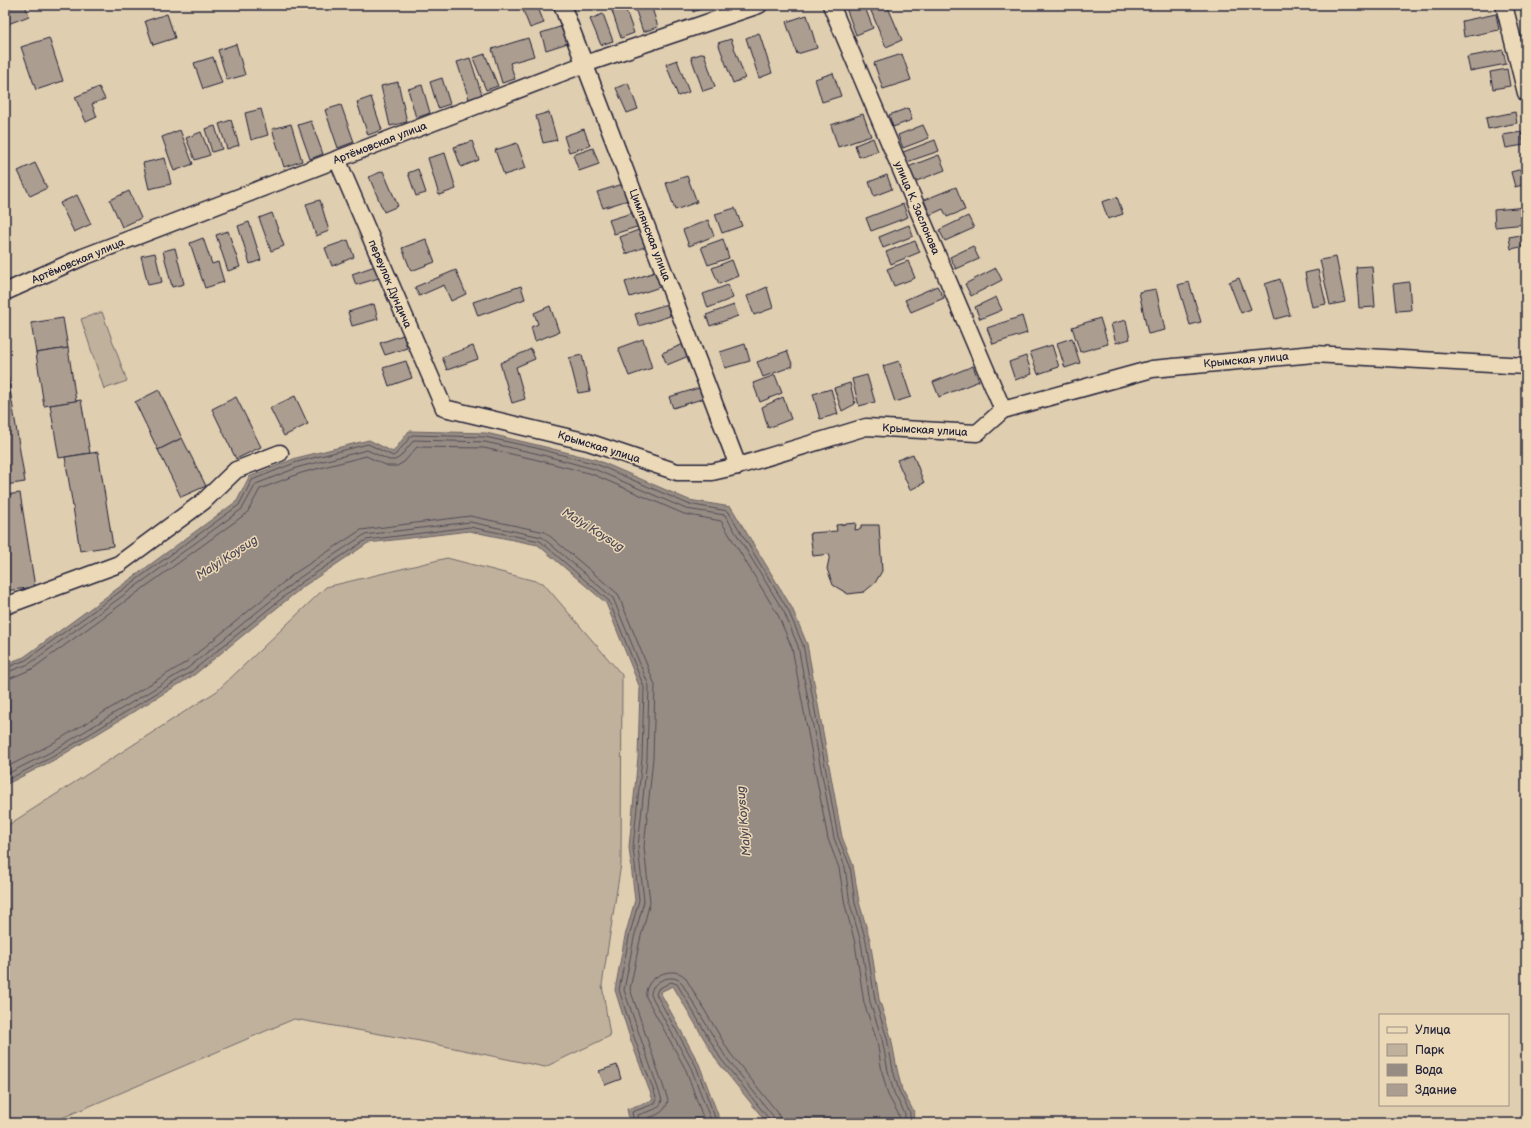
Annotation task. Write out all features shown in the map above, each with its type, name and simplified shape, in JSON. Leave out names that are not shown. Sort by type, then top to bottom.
[{"type":"street","name":"Цимлянская улица","points":[[562,5],[738,466]]},
{"type":"street","name":"Артёмовская улица","points":[[5,292],[83,257],[585,64],[759,5]]},
{"type":"street","name":"улица К. Заслонова","points":[[831,5],[1003,410]]},
{"type":"street","points":[[1504,5],[1526,93]]},
{"type":"street","name":"переулок Дундича","points":[[337,159],[444,408]]},
{"type":"street","name":"Крымская улица","points":[[444,408],[588,442],[677,472],[712,472],[738,466],[866,428],[977,433],[1003,410],[1152,369],[1314,354],[1526,366]]},
{"type":"street","points":[[5,606],[118,564],[204,501],[236,470],[280,453]]},
{"type":"green space","points":[[102,312],[127,381],[104,389],[81,319]]},
{"type":"green space","points":[[447,558],[543,583],[622,675],[621,864],[602,985],[610,1036],[545,1067],[420,1041],[294,1019],[50,1123],[5,1123],[5,827],[217,691],[326,587]]},
{"type":"water","name":"Malyi Koysug","points":[[409,431],[486,433],[537,445],[597,460],[689,500],[731,507],[792,608],[807,644],[842,837],[853,865],[859,902],[870,940],[879,999],[891,1037],[902,1090],[914,1112],[913,1123],[767,1123],[717,1061],[673,986],[660,992],[699,1064],[721,1123],[630,1123],[627,1109],[653,1100],[630,1038],[615,990],[625,936],[635,900],[629,847],[638,757],[640,688],[606,603],[538,545],[469,531],[368,543],[304,586],[194,675],[56,759],[5,785],[5,664],[24,657],[237,501],[249,477],[296,458],[369,440],[393,452]]},
{"type":"building","points":[[5,5],[25,5],[29,16],[8,24],[5,17]]},
{"type":"building","points":[[521,5],[537,5],[544,23],[530,28]]},
{"type":"building","points":[[610,5],[624,5],[634,33],[621,38]]},
{"type":"building","points":[[634,5],[651,5],[658,27],[643,32]]},
{"type":"building","points":[[691,5],[702,5],[703,8],[693,12]]},
{"type":"building","points":[[845,5],[864,5],[873,28],[856,35]]},
{"type":"building","points":[[883,5],[887,5],[902,40],[886,47],[871,11]]},
{"type":"building","points":[[167,14],[175,38],[153,45],[145,21]]},
{"type":"building","points":[[603,14],[613,41],[601,45],[590,19]]},
{"type":"building","points":[[1496,14],[1499,30],[1464,37],[1462,21]]},
{"type":"building","points":[[807,15],[817,48],[797,54],[786,22]]},
{"type":"building","points":[[566,25],[571,42],[546,50],[541,33]]},
{"type":"building","points":[[759,33],[772,73],[759,78],[746,38]]},
{"type":"building","points":[[49,38],[63,81],[36,90],[21,47]]},
{"type":"building","points":[[528,38],[534,56],[510,63],[515,79],[502,83],[492,49]]},
{"type":"building","points":[[731,39],[745,78],[733,83],[718,43]]},
{"type":"building","points":[[236,44],[245,75],[227,80],[218,50]]},
{"type":"building","points":[[1503,50],[1506,64],[1470,71],[1467,57]]},
{"type":"building","points":[[704,53],[715,87],[703,91],[691,57]]},
{"type":"building","points":[[485,54],[498,86],[486,90],[473,58]]},
{"type":"building","points":[[902,54],[911,80],[883,89],[874,63]]},
{"type":"building","points":[[213,57],[222,83],[203,89],[194,63]]},
{"type":"building","points":[[470,58],[482,95],[469,99],[457,62]]},
{"type":"building","points":[[677,60],[689,92],[678,96],[666,64]]},
{"type":"building","points":[[1507,69],[1510,86],[1493,89],[1490,72]]},
{"type":"building","points":[[833,73],[841,96],[822,102],[815,79]]},
{"type":"building","points":[[442,78],[450,104],[438,108],[430,82]]},
{"type":"building","points":[[398,82],[407,122],[390,126],[381,86]]},
{"type":"building","points":[[628,83],[638,109],[627,113],[616,88]]},
{"type":"building","points":[[422,85],[430,113],[416,118],[408,89]]},
{"type":"building","points":[[99,87],[105,99],[92,104],[97,117],[86,122],[75,97]]},
{"type":"building","points":[[371,97],[382,130],[368,135],[357,102]]},
{"type":"building","points":[[341,105],[354,142],[338,148],[325,110]]},
{"type":"building","points":[[908,108],[912,120],[893,127],[889,115]]},
{"type":"building","points":[[261,109],[268,135],[251,140],[245,113]]},
{"type":"building","points":[[549,112],[557,140],[543,143],[536,116]]},
{"type":"building","points":[[1515,112],[1517,123],[1488,129],[1486,118]]},
{"type":"building","points":[[863,114],[871,136],[838,147],[831,125]]},
{"type":"building","points":[[231,120],[239,145],[227,149],[219,124]]},
{"type":"building","points":[[311,121],[323,154],[310,159],[298,125]]},
{"type":"building","points":[[291,124],[302,161],[284,167],[272,129]]},
{"type":"building","points":[[923,125],[929,138],[903,148],[898,135]]},
{"type":"building","points":[[215,126],[222,149],[212,152],[205,129]]},
{"type":"building","points":[[584,129],[590,146],[569,152],[564,136]]},
{"type":"building","points":[[180,130],[193,164],[174,171],[162,137]]},
{"type":"building","points":[[201,132],[210,155],[195,160],[186,138]]},
{"type":"building","points":[[1521,132],[1524,145],[1506,148],[1503,135]]},
{"type":"building","points":[[873,138],[878,151],[859,157],[855,145]]},
{"type":"building","points":[[935,140],[939,151],[907,162],[903,152]]},
{"type":"building","points":[[472,141],[479,160],[461,167],[454,147]]},
{"type":"building","points":[[517,143],[526,168],[504,175],[495,150]]},
{"type":"building","points":[[593,148],[599,164],[579,171],[573,155]]},
{"type":"building","points":[[445,153],[456,189],[439,195],[428,158]]},
{"type":"building","points":[[939,155],[945,170],[914,182],[908,167]]},
{"type":"building","points":[[165,158],[171,184],[149,189],[143,163]]},
{"type":"building","points":[[35,163],[47,188],[30,196],[18,171]]},
{"type":"building","points":[[1526,168],[1526,184],[1515,187],[1511,172]]},
{"type":"building","points":[[418,169],[426,193],[416,196],[408,173]]},
{"type":"building","points":[[383,171],[398,206],[384,212],[369,177]]},
{"type":"building","points":[[887,175],[892,189],[874,196],[869,182]]},
{"type":"building","points":[[687,176],[697,202],[675,210],[666,183]]},
{"type":"building","points":[[623,184],[628,200],[603,208],[597,192]]},
{"type":"building","points":[[956,187],[965,210],[947,217],[943,209],[930,215],[924,200]]},
{"type":"building","points":[[129,191],[141,218],[122,227],[110,200]]},
{"type":"building","points":[[77,195],[91,224],[74,232],[60,203]]},
{"type":"building","points":[[1117,197],[1123,214],[1108,219],[1102,202]]},
{"type":"building","points":[[320,200],[329,231],[316,236],[306,204]]},
{"type":"building","points":[[903,204],[908,217],[871,231],[866,218]]},
{"type":"building","points":[[1526,207],[1526,224],[1495,227],[1494,210]]},
{"type":"building","points":[[735,208],[742,226],[722,233],[715,214]]},
{"type":"building","points":[[635,212],[640,226],[614,234],[609,220]]},
{"type":"building","points":[[272,213],[284,246],[271,251],[259,218]]},
{"type":"building","points":[[968,216],[974,228],[945,241],[939,230]]},
{"type":"building","points":[[708,220],[714,236],[689,246],[683,230]]},
{"type":"building","points":[[249,222],[261,260],[250,264],[238,226]]},
{"type":"building","points":[[909,225],[913,236],[883,248],[879,237]]},
{"type":"building","points":[[641,229],[647,246],[626,254],[620,237]]},
{"type":"building","points":[[228,231],[240,267],[228,271],[216,235]]},
{"type":"building","points":[[1526,234],[1526,246],[1511,249],[1509,237]]},
{"type":"building","points":[[203,238],[212,264],[218,262],[224,282],[205,288],[190,243]]},
{"type":"building","points":[[426,239],[435,262],[411,271],[402,248]]},
{"type":"building","points":[[723,239],[729,258],[708,265],[701,247]]},
{"type":"building","points":[[348,240],[354,257],[332,266],[325,248]]},
{"type":"building","points":[[915,241],[920,252],[891,264],[886,252]]},
{"type":"building","points":[[973,246],[979,259],[956,269],[950,257]]},
{"type":"building","points":[[175,248],[184,284],[172,287],[163,251]]},
{"type":"building","points":[[155,253],[162,282],[148,285],[141,256]]},
{"type":"building","points":[[1336,257],[1345,302],[1330,305],[1320,260]]},
{"type":"building","points":[[732,260],[738,276],[719,284],[712,268]]},
{"type":"building","points":[[908,261],[915,278],[894,286],[887,269]]},
{"type":"building","points":[[375,266],[379,278],[356,285],[352,274]]},
{"type":"building","points":[[1372,266],[1375,307],[1359,308],[1356,267]]},
{"type":"building","points":[[996,268],[1002,280],[971,296],[965,284]]},
{"type":"building","points":[[456,270],[466,294],[451,301],[444,285],[419,296],[415,287]]},
{"type":"building","points":[[1318,270],[1326,304],[1312,307],[1305,273]]},
{"type":"building","points":[[658,271],[663,286],[630,297],[625,282]]},
{"type":"building","points":[[1239,278],[1251,309],[1241,313],[1229,282]]},
{"type":"building","points":[[1280,279],[1290,315],[1275,319],[1265,284]]},
{"type":"building","points":[[1189,282],[1201,322],[1190,325],[1178,285]]},
{"type":"building","points":[[1409,282],[1411,310],[1396,311],[1393,284]]},
{"type":"building","points":[[728,285],[733,298],[708,308],[703,294]]},
{"type":"building","points":[[521,286],[525,299],[478,316],[473,302]]},
{"type":"building","points":[[937,286],[944,298],[911,312],[905,300]]},
{"type":"building","points":[[767,287],[773,308],[754,315],[747,296]]},
{"type":"building","points":[[1156,289],[1165,330],[1148,334],[1139,292]]},
{"type":"building","points":[[996,297],[1002,310],[980,319],[975,307]]},
{"type":"building","points":[[374,304],[378,319],[352,326],[348,312]]},
{"type":"building","points":[[667,304],[670,316],[639,326],[635,314]]},
{"type":"building","points":[[734,305],[738,316],[710,326],[706,315]]},
{"type":"building","points":[[550,306],[559,332],[535,341],[531,327],[538,324],[534,313]]},
{"type":"building","points":[[1022,316],[1027,333],[993,344],[987,328]]},
{"type":"building","points":[[63,318],[68,348],[36,353],[31,323]]},
{"type":"building","points":[[1100,318],[1108,344],[1080,352],[1072,327]]},
{"type":"building","points":[[1126,320],[1130,339],[1116,343],[1111,324]]},
{"type":"building","points":[[403,335],[407,348],[385,355],[380,343]]},
{"type":"building","points":[[1072,338],[1080,363],[1065,368],[1057,343]]},
{"type":"building","points":[[643,339],[652,368],[629,376],[618,348]]},
{"type":"building","points":[[686,343],[691,355],[667,365],[662,353]]},
{"type":"building","points":[[745,344],[750,361],[725,368],[720,352]]},
{"type":"building","points":[[1052,345],[1059,367],[1038,374],[1030,352]]},
{"type":"building","points":[[473,346],[478,359],[447,370],[442,357]]},
{"type":"building","points":[[68,348],[76,401],[44,406],[36,353]]},
{"type":"building","points":[[531,349],[535,359],[516,367],[525,399],[512,403],[500,363]]},
{"type":"building","points":[[787,351],[793,366],[763,377],[757,362]]},
{"type":"building","points":[[582,355],[590,391],[578,393],[569,358]]},
{"type":"building","points":[[1026,356],[1032,374],[1015,380],[1009,362]]},
{"type":"building","points":[[406,361],[412,378],[389,386],[383,368]]},
{"type":"building","points":[[899,361],[911,397],[895,402],[883,366]]},
{"type":"building","points":[[973,366],[979,381],[939,397],[933,382]]},
{"type":"building","points":[[775,375],[782,393],[760,402],[753,383]]},
{"type":"building","points":[[867,375],[875,402],[859,406],[852,379]]},
{"type":"building","points":[[5,377],[8,377],[25,482],[5,485]]},
{"type":"building","points":[[850,383],[855,404],[842,411],[834,388]]},
{"type":"building","points":[[702,387],[705,398],[673,408],[669,397]]},
{"type":"building","points":[[831,389],[838,414],[820,419],[813,394]]},
{"type":"building","points":[[159,390],[182,438],[158,450],[135,402]]},
{"type":"building","points":[[295,396],[308,424],[284,436],[270,408]]},
{"type":"building","points":[[236,397],[261,447],[236,459],[212,409]]},
{"type":"building","points":[[783,397],[791,419],[768,428],[762,407]]},
{"type":"building","points":[[81,400],[90,453],[59,458],[50,405]]},
{"type":"building","points":[[182,438],[206,486],[181,497],[158,450]]},
{"type":"building","points":[[98,452],[113,546],[80,551],[65,457]]},
{"type":"building","points":[[913,454],[924,483],[910,490],[897,460]]},
{"type":"building","points":[[20,493],[35,587],[5,591],[5,495]]},
{"type":"building","points":[[856,523],[855,530],[861,529],[861,525],[879,525],[882,571],[875,583],[864,592],[848,594],[833,585],[827,569],[830,554],[813,556],[810,533],[837,531],[836,525]]},
{"type":"building","points":[[617,1065],[621,1079],[605,1085],[599,1071]]}]
